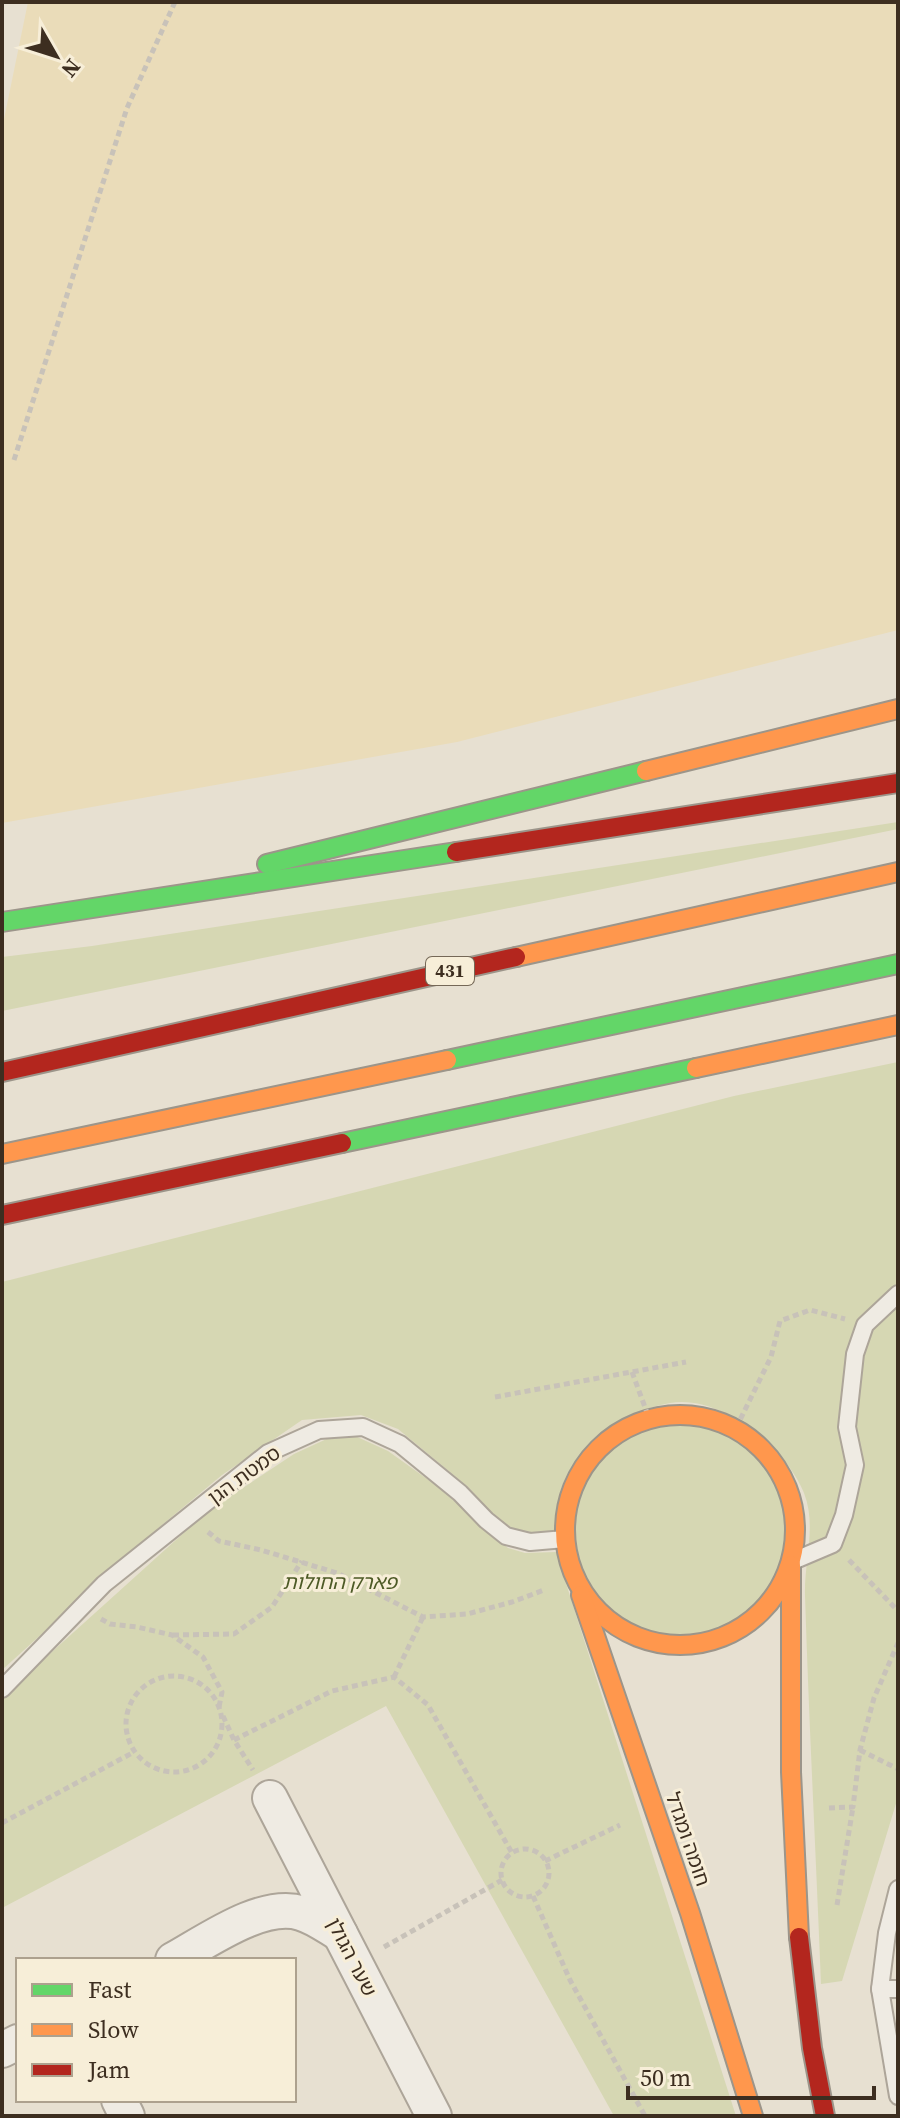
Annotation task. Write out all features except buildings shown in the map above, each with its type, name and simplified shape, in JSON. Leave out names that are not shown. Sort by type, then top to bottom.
[{"type":"main road","points":[[2,922],[247,869],[898,709]]},
{"type":"main road","points":[[2,922],[898,783]]},
{"type":"main road","name":"431","points":[[2,1072],[898,872]]},
{"type":"main road","points":[[2,1154],[898,964]]},
{"type":"main road","points":[[2,1215],[898,1025]]},
{"type":"main road","name":"חומה ומגדל","points":[[753,2116],[690,1913],[574,1578],[565,1539],[569,1499],[586,1463],[614,1435],[649,1418],[679,1414],[708,1417],[736,1428],[766,1452],[787,1485],[796,1523],[791,1562],[790,1809],[813,2056],[825,2116]]},
{"type":"main road","name":"חומה ומגדל","points":[[574,1578],[597,1611],[629,1634],[668,1645],[708,1642],[745,1626],[774,1598],[791,1562]]},
{"type":"street","name":"שער הגולן","points":[[270,1798],[434,2116]]},
{"type":"street","points":[[177,1958],[251,1918],[278,1910],[300,1912],[348,1949]]},
{"type":"lane","points":[[791,1562],[833,1544],[844,1515],[855,1465],[847,1427],[855,1354],[865,1325],[898,1294]]},
{"type":"lane","name":"סמטת הגן","points":[[2,1689],[104,1584],[268,1453],[319,1430],[363,1427],[400,1444],[506,1536],[530,1542],[565,1539]]},
{"type":"lane","points":[[898,1889],[887,1933],[880,1989],[898,2096]]},
{"type":"lane","points":[[880,1989],[898,1989]]},
{"type":"path","points":[[14,460],[127,108],[175,2]]},
{"type":"path","points":[[736,1428],[771,1357],[780,1321],[810,1310],[865,1325]]},
{"type":"path","points":[[495,1397],[686,1362]]},
{"type":"path","points":[[632,1372],[649,1418]]},
{"type":"path","points":[[188,1517],[219,1541],[302,1561],[337,1573],[423,1617],[467,1614],[512,1602],[574,1578]]},
{"type":"path","points":[[833,1544],[898,1611]]},
{"type":"path","points":[[80,1609],[110,1624],[172,1635],[234,1634],[272,1607],[302,1561]]},
{"type":"path","points":[[394,1677],[423,1617]]},
{"type":"path","points":[[172,1635],[203,1657],[222,1692],[219,1705],[223,1720],[222,1736],[204,1762],[190,1770],[175,1773],[145,1763],[134,1752],[127,1737],[126,1721],[129,1706],[138,1692],[151,1681],[166,1676],[182,1676],[198,1681],[210,1691],[219,1705],[234,1740],[270,1798]]},
{"type":"path","points":[[790,1809],[853,1807],[860,1750],[874,1698],[898,1643]]},
{"type":"path","points":[[234,1740],[332,1691],[394,1677]]},
{"type":"path","points":[[394,1677],[428,1705],[512,1853]]},
{"type":"path","points":[[860,1750],[898,1769]]},
{"type":"path","points":[[2,1823],[134,1752]]},
{"type":"path","points":[[545,1861],[588,1840]]},
{"type":"path","points":[[527,1849],[545,1861],[549,1874],[547,1881],[533,1896],[518,1896],[505,1887],[503,1865],[512,1853],[527,1849]]},
{"type":"path","points":[[348,1949],[502,1880]]},
{"type":"path","points":[[533,1896],[570,1980],[645,2116]]},
{"type":"green space","points":[[898,822],[898,829],[2,1011],[2,957],[92,946]]},
{"type":"green space","points":[[898,1062],[898,1797],[842,1981],[821,1984],[805,1595],[810,1531],[808,1505],[795,1476],[767,1442],[730,1416],[710,1407],[690,1402],[670,1403],[649,1408],[612,1426],[585,1450],[567,1475],[560,1494],[556,1531],[520,1533],[495,1517],[468,1487],[398,1429],[361,1415],[302,1420],[222,1475],[162,1525],[2,1670],[2,1282],[734,1096]]},
{"type":"green space","points":[[680,1420],[722,1428],[758,1452],[782,1488],[790,1530],[782,1572],[758,1608],[722,1632],[680,1640],[638,1632],[602,1608],[578,1572],[570,1530],[578,1488],[602,1452],[638,1428]]},
{"type":"green space","name":"פארק החולות","points":[[344,1431],[388,1451],[437,1486],[508,1548],[525,1553],[556,1552],[736,2116],[614,2116],[386,1706],[2,1908],[2,1700],[208,1511],[294,1454]]},
{"type":"sand","points":[[28,2],[898,2],[898,630],[457,742],[2,823],[2,129]]},
{"type":"traffic: fast","points":[[267,864],[646,771]]},
{"type":"traffic: fast","points":[[2,922],[456,852]]},
{"type":"traffic: fast","points":[[447,1060],[898,964]]},
{"type":"traffic: fast","points":[[342,1143],[696,1068]]},
{"type":"traffic: slow","points":[[646,771],[898,709]]},
{"type":"traffic: slow","points":[[516,957],[898,872]]},
{"type":"traffic: slow","points":[[696,1068],[898,1025]]},
{"type":"traffic: slow","points":[[2,1154],[447,1060]]},
{"type":"traffic: slow","points":[[680,1415],[702,1417],[724,1424],[761,1449],[786,1486],[793,1508],[795,1530],[793,1552],[786,1574],[761,1611],[724,1636],[702,1643],[680,1645],[658,1643],[636,1636],[599,1611],[574,1574],[567,1552],[565,1530],[567,1508],[574,1486],[599,1449],[636,1424],[658,1417],[680,1415]]},
{"type":"traffic: slow","points":[[791,1565],[791,1772],[799,1937]]},
{"type":"traffic: slow","points":[[581,1595],[690,1913],[753,2116]]},
{"type":"traffic: jam","points":[[456,852],[898,783]]},
{"type":"traffic: jam","points":[[2,1072],[516,957]]},
{"type":"traffic: jam","points":[[2,1215],[342,1143]]},
{"type":"traffic: jam","points":[[799,1937],[812,2048],[825,2116]]}]
